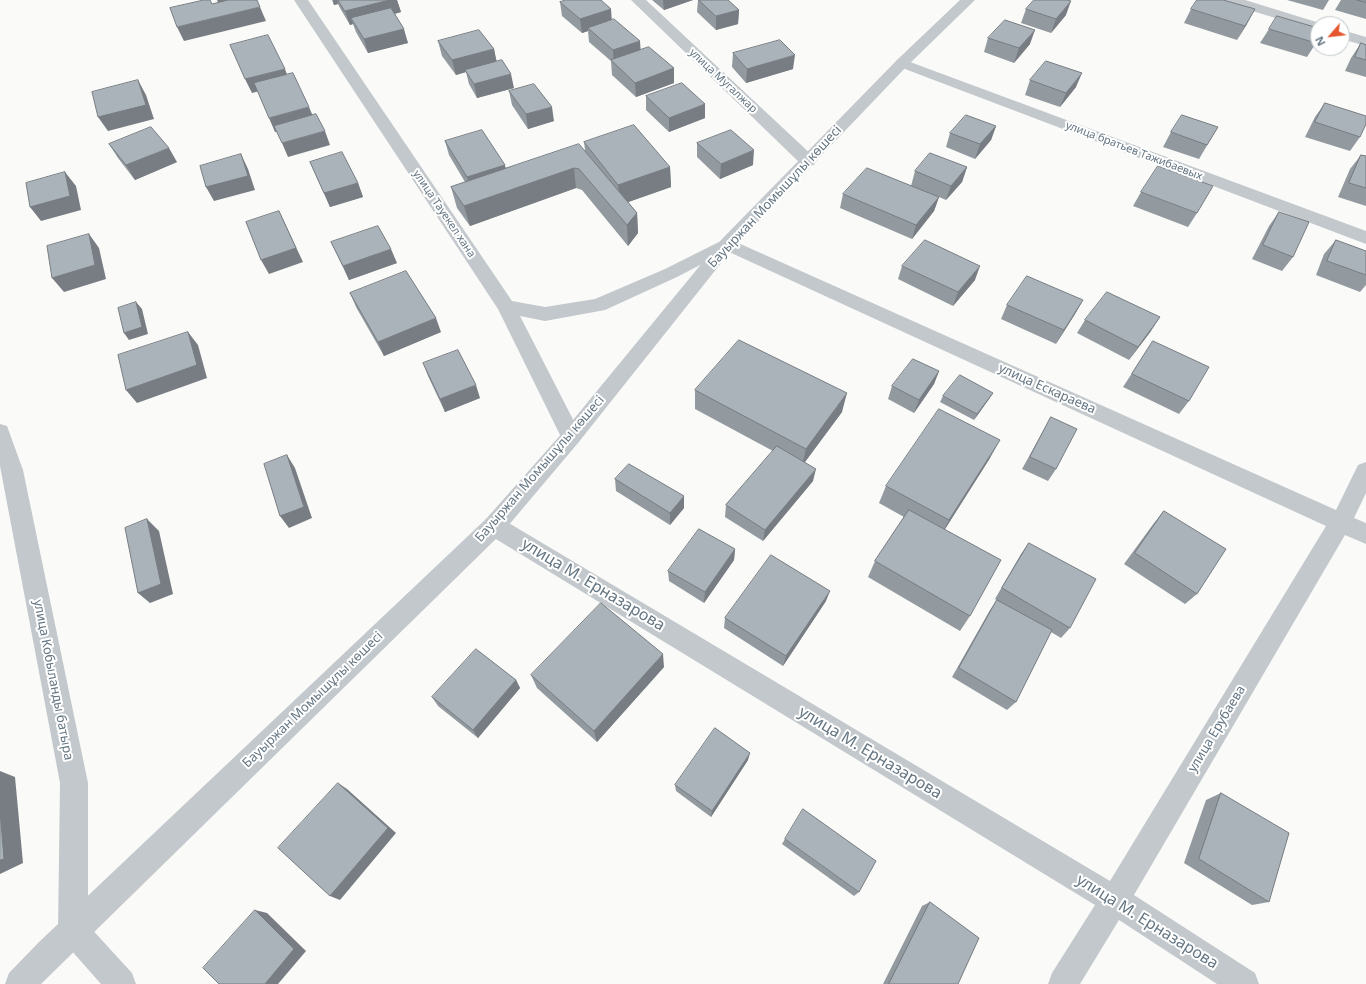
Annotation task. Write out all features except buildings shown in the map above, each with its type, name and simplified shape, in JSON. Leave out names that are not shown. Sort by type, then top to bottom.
[{"type":"street","name":"улица Тауекел хана","points":[[301,0],[506,307],[571,437]]},
{"type":"street","name":"улица Мугалжар","points":[[638,0],[808,161]]},
{"type":"street","name":"Бауыржан Момышұлы көшесі","points":[[20,984],[73,931],[494,526],[571,437],[727,244],[902,63],[968,0]]},
{"type":"street","points":[[1231,0],[1310,25]]},
{"type":"street","points":[[1350,37],[1366,42]]},
{"type":"street","name":"улица братьев Тажибаевых","points":[[902,63],[1366,238]]},
{"type":"street","points":[[506,307],[545,314],[598,305],[671,273],[727,244]]},
{"type":"street","name":"улица Ескараева","points":[[727,244],[1366,534]]},
{"type":"street","name":"улица Кобыланды батыра","points":[[0,432],[12,470],[74,783],[73,931]]},
{"type":"street","name":"улица Ерубаева","points":[[1063,984],[1115,900],[1341,522],[1366,471]]},
{"type":"street","name":"улица М. Ерназарова","points":[[494,526],[1115,900],[1244,984]]},
{"type":"street","points":[[73,931],[121,984]]}]
